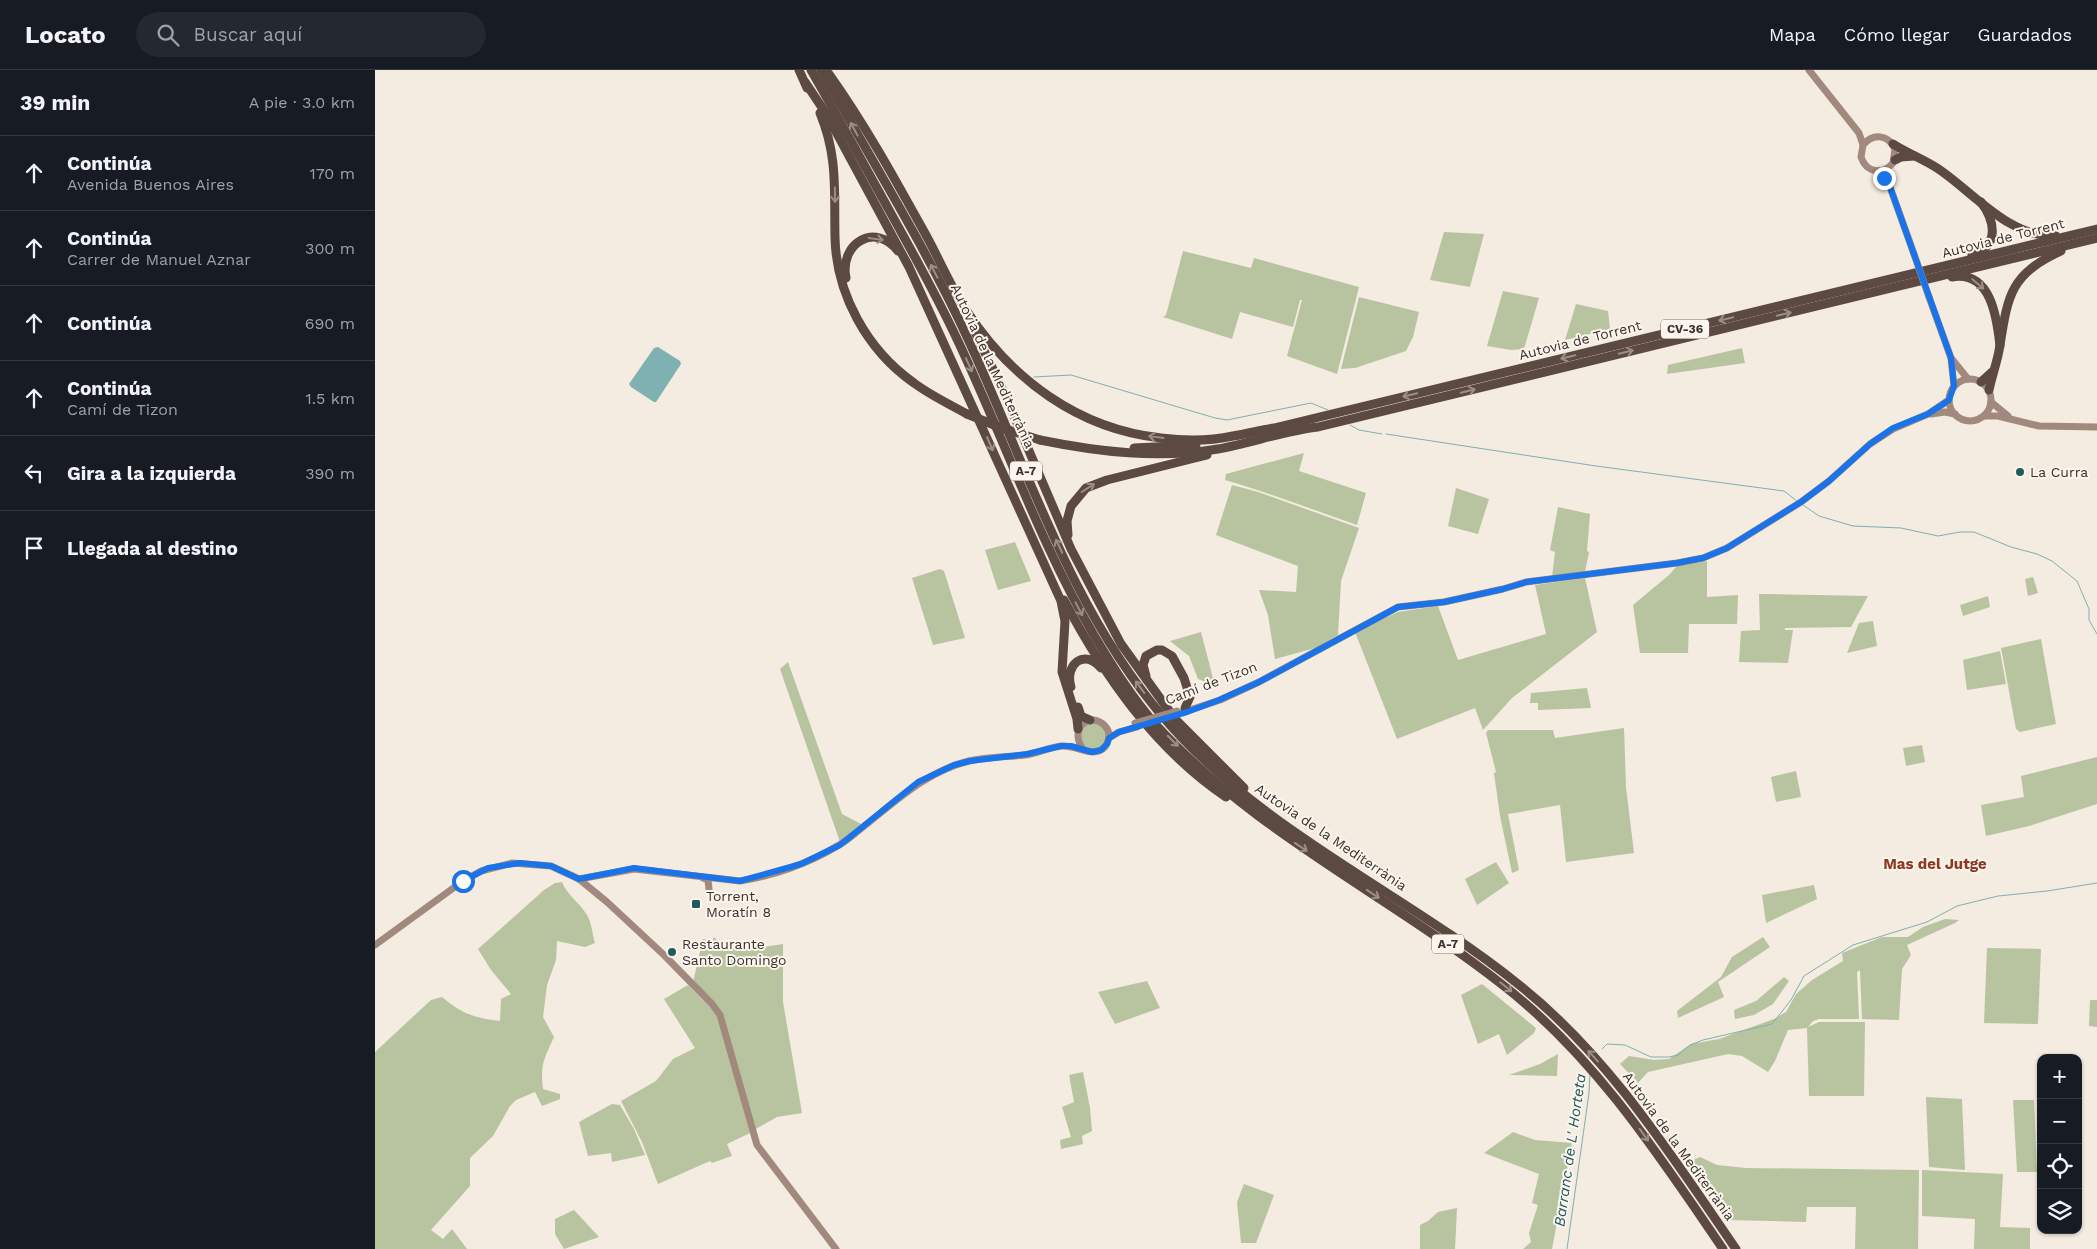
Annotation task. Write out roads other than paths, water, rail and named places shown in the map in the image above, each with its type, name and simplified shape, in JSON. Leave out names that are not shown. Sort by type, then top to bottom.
[{"type":"highway","points":[[799,70],[815,102],[829,139],[834,163],[835,239],[845,294],[859,323],[876,348],[897,370],[914,383],[999,427],[1076,448],[1116,452],[1178,453],[1219,448],[1318,427]]},
{"type":"highway","name":"Autovia de la Mediterrània","points":[[811,70],[953,329],[1050,552],[1080,612],[1107,658],[1155,724],[1211,777],[1271,826],[1460,952],[1506,987],[1557,1032],[1614,1096],[1662,1160],[1723,1249]]},
{"type":"highway","name":"Autovia de la Mediterrània","points":[[821,70],[917,241],[962,326],[1089,608],[1115,651],[1165,720],[1226,780],[1321,850],[1466,944],[1520,985],[1564,1024],[1621,1088],[1661,1141],[1735,1249]]},
{"type":"highway","points":[[827,70],[860,118],[965,309],[1075,554],[1121,644],[1149,686],[1186,731],[1254,797],[1258,804]]},
{"type":"highway","points":[[805,82],[827,115],[879,209],[911,273],[957,368],[1061,601],[1065,621],[1062,672],[1077,719],[1077,733]]},
{"type":"highway","points":[[1893,144],[1937,168],[2023,232],[2046,236],[2097,228]]},
{"type":"highway","points":[[1893,163],[1907,156],[1917,156]]},
{"type":"highway","points":[[1754,312],[1980,253],[1989,242],[1993,230],[1989,213],[1981,202]]},
{"type":"highway","name":"Autovia de Torrent","points":[[1274,428],[2097,228]]},
{"type":"highway","points":[[911,273],[893,244],[881,238],[867,238],[857,243],[851,248],[845,261],[845,276],[850,292],[863,320],[878,343],[899,365],[916,378],[966,410]]},
{"type":"highway","points":[[1989,390],[2000,346],[2008,301],[2018,281],[2039,261],[2065,248],[2097,239]]},
{"type":"highway","name":"Autovia de Torrent","points":[[1318,427],[2097,239]]},
{"type":"highway","points":[[1846,299],[1879,294],[1943,278],[1958,276],[1970,278],[1981,284],[1991,299],[1998,323],[2000,346]]},
{"type":"highway","points":[[965,309],[997,352],[1019,374],[1042,393],[1096,422],[1140,435],[1180,440],[1217,439],[1274,428]]},
{"type":"highway","points":[[1981,382],[1993,371]]},
{"type":"highway","points":[[1075,554],[1067,529],[1068,513],[1079,494],[1094,484],[1309,431],[1318,427]]},
{"type":"highway","points":[[1039,437],[1090,445],[1156,448],[1221,441],[1274,428]]},
{"type":"highway","points":[[1044,563],[1109,677]]},
{"type":"highway","points":[[1149,686],[1143,671],[1145,656],[1157,650],[1168,652],[1177,664],[1189,692],[1189,701],[1180,711]]},
{"type":"highway","points":[[1090,720],[1081,716],[1069,679],[1069,669],[1075,663],[1082,660],[1091,660],[1099,665],[1163,743],[1186,766],[1262,824],[1271,826]]},
{"type":"street","points":[[1809,70],[1859,133],[1863,145],[1861,157],[1863,163],[1867,168],[1878,172],[1890,187],[1951,358],[1954,386],[1949,400],[1955,414],[1967,420],[1976,420],[1984,416],[2012,419],[2039,426],[2097,427]]},
{"type":"street","points":[[1859,133],[1871,138],[1883,137],[1893,144],[1896,154],[1890,187]]},
{"type":"street","points":[[1863,145],[1871,138]]},
{"type":"street","points":[[1878,172],[1893,163]]},
{"type":"street","points":[[1951,358],[1968,379],[1981,382],[1989,390],[1991,402],[2000,412],[2012,419]]},
{"type":"street","points":[[1954,386],[1968,379]]},
{"type":"street","name":"Camí de Tizon","points":[[1109,738],[1136,725],[1219,700],[1259,682],[1398,607],[1444,602],[1526,582],[1703,558],[1727,548],[1801,502],[1829,481],[1870,444],[1893,428],[1928,414],[1949,400]]},
{"type":"street","points":[[1984,416],[1991,402]]},
{"type":"street","name":"Camí de Tizon","points":[[1928,414],[1945,412],[1955,414]]},
{"type":"street","points":[[579,879],[634,868],[740,881],[801,864],[840,845],[918,782],[954,765],[970,761],[1027,754],[1061,746],[1092,752],[1101,750],[1107,744],[1109,738],[1106,727],[1099,721],[1090,720],[1083,723],[1077,733],[1061,746]]},
{"type":"street","name":"Camí de Tizon","points":[[1106,727],[1136,725]]},
{"type":"street","points":[[1077,733],[1083,749]]},
{"type":"street","points":[[375,945],[481,870],[504,864],[544,865],[562,870],[579,879],[663,954],[712,1004],[720,1015],[757,1145],[835,1249]]},
{"type":"street","points":[[695,876],[707,880],[709,889]]},
{"type":"water","points":[[658,347],[680,361],[681,364],[656,402],[654,402],[629,384],[654,348]]},
{"type":"waterway","points":[[1034,377],[1071,375],[1227,420],[1311,403],[1328,410]]},
{"type":"waterway","points":[[1350,425],[1359,430],[1382,434]]},
{"type":"waterway","points":[[1386,434],[1596,466],[1784,491],[1797,501]]},
{"type":"waterway","points":[[1803,505],[1819,516],[1853,526],[1901,528],[1938,536],[1960,532],[1974,532],[2011,547],[2037,554],[2052,561],[2077,581],[2089,609],[2089,620],[2097,634]]},
{"type":"waterway","points":[[1602,1049],[1607,1044],[1625,1045],[1651,1057],[1669,1057],[1678,1055],[1690,1045],[1703,1040],[1772,1024],[1791,1000],[1804,976],[1853,945],[1927,922],[1957,906],[1998,896],[2097,883]]},
{"type":"waterway","name":"Barranc de L' Horteta","points":[[1567,1249],[1590,1074]]},
{"type":"place","name":"La Curra","points":[[2020,472]]},
{"type":"place","name":"Torrent, Moratín 8","points":[[696,904]]},
{"type":"place","name":"Restaurante Santo Domingo","points":[[672,952]]},
{"type":"district","name":"Mas del Jutge","points":[[1935,864]]}]
